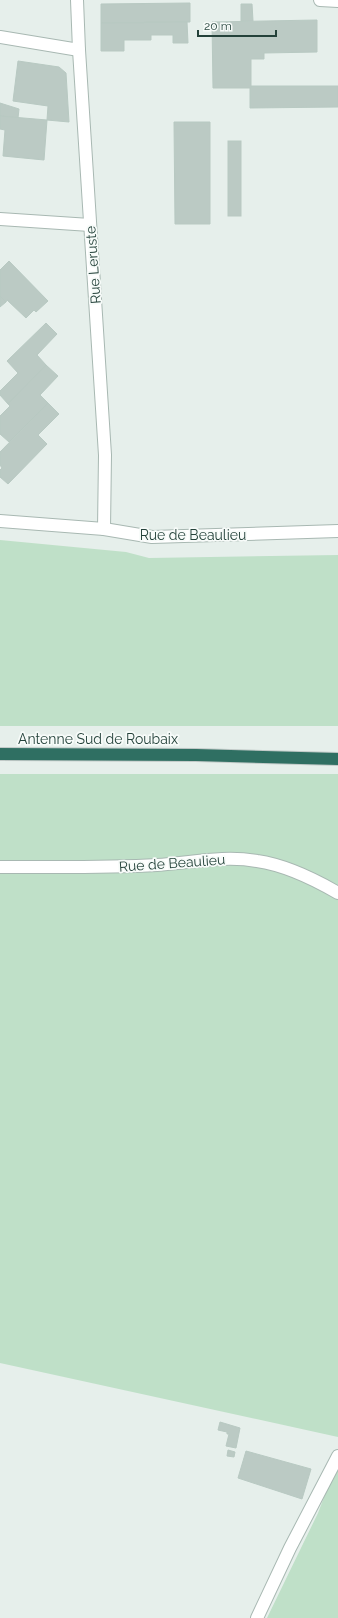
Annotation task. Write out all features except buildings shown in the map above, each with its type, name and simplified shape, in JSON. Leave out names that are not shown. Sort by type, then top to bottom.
[{"type":"highway","points":[[196,755],[338,750]]},
{"type":"highway","name":"Antenne Sud de Roubaix","points":[[0,754],[196,755]]},
{"type":"highway","points":[[196,755],[338,758]]},
{"type":"street","name":"Rue Leruste","points":[[77,0],[105,455],[104,529]]},
{"type":"street","points":[[320,0],[338,1]]},
{"type":"street","points":[[0,38],[79,50]]},
{"type":"street","points":[[0,219],[90,226]]},
{"type":"street","name":"Rue de Beaulieu","points":[[0,521],[104,529],[152,537],[338,531]]},
{"type":"street","name":"Rue de Beaulieu","points":[[0,868],[123,866],[238,858],[276,866],[323,885],[338,893]]},
{"type":"street","points":[[257,1618],[277,1573],[338,1456]]},
{"type":"green space","points":[[0,540],[126,552],[149,558],[338,555],[338,726],[0,726]]},
{"type":"green space","points":[[0,774],[338,774],[338,1437],[0,1363]]},
{"type":"green space","points":[[338,1461],[338,1618],[267,1618],[318,1513]]}]
